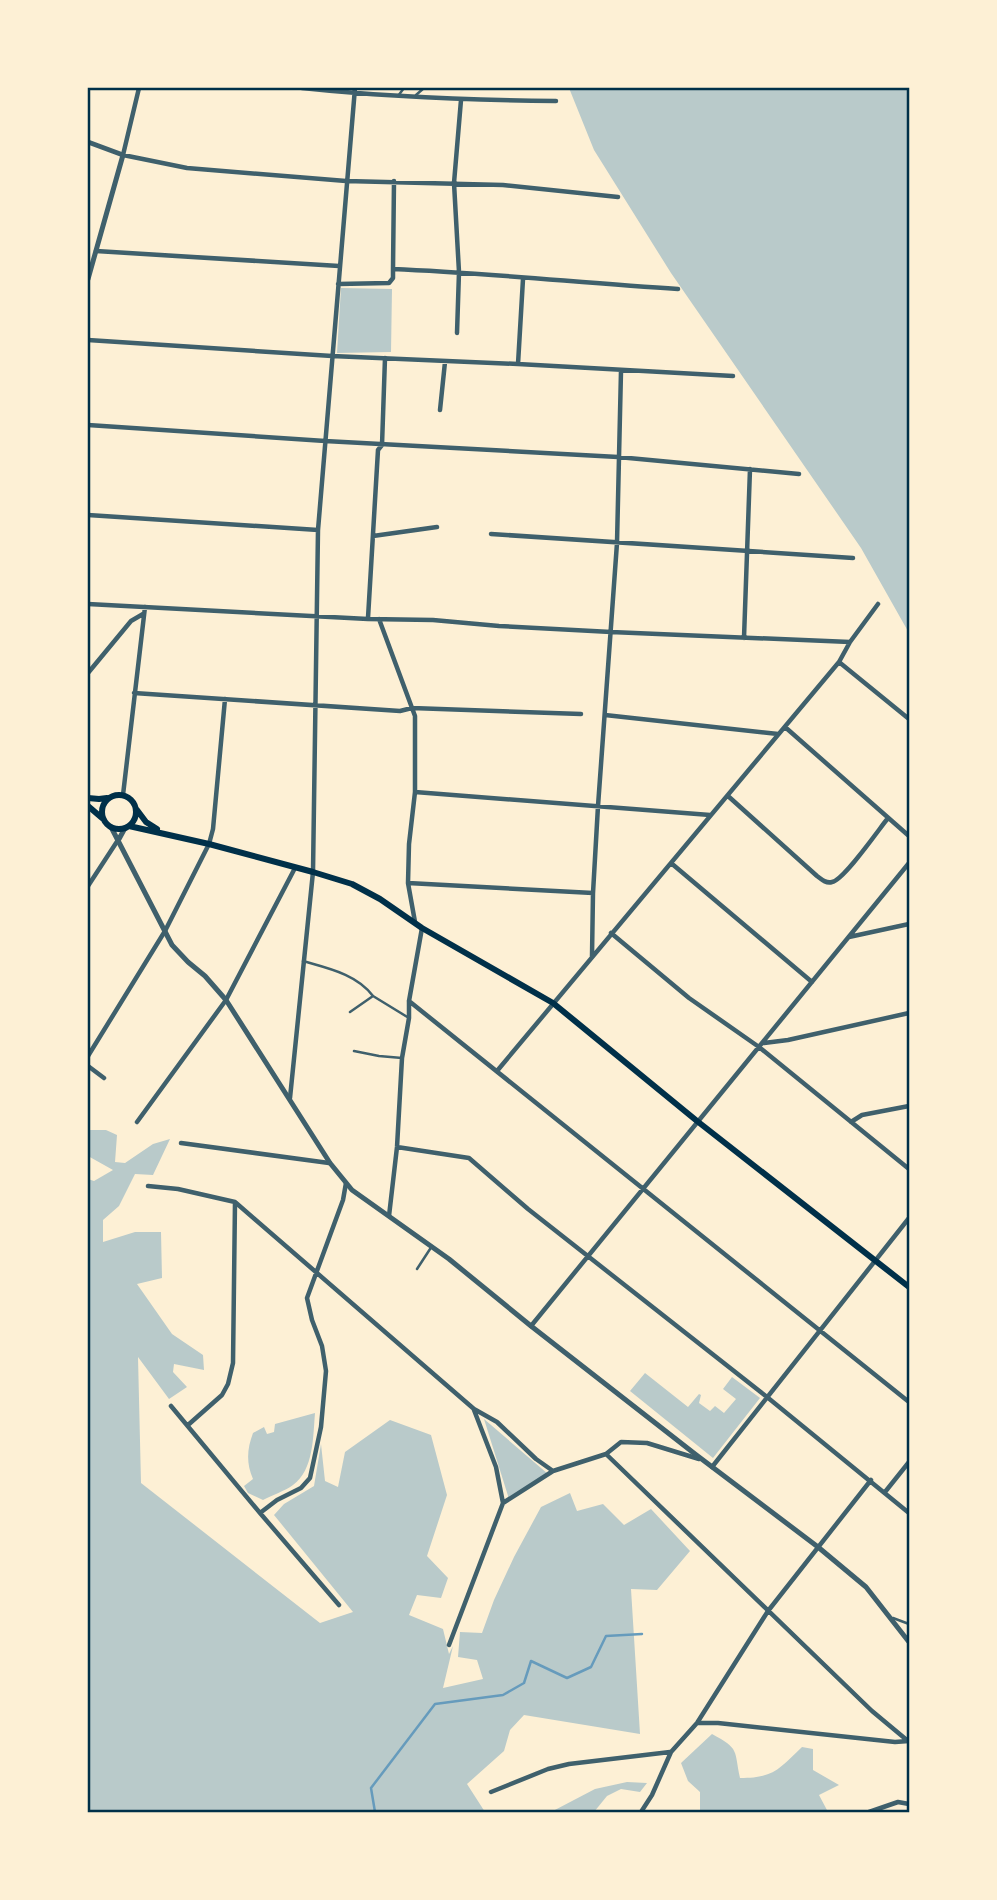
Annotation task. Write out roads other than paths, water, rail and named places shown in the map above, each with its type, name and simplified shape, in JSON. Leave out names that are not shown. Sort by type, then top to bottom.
[{"type":"main road","points":[[88,798],[102,799],[117,794],[130,798],[146,822],[164,833]]},
{"type":"main road","points":[[104,820],[102,811],[109,798]]},
{"type":"main road","points":[[88,806],[111,827],[164,833],[313,872],[352,884],[380,899],[422,928],[553,1003],[697,1121],[909,1287]]},
{"type":"main road","points":[[127,827],[135,819],[136,810]]},
{"type":"street","points":[[88,279],[139,88]]},
{"type":"street","points":[[302,88],[461,100],[556,101]]},
{"type":"street","points":[[290,1098],[313,872],[318,530],[355,90]]},
{"type":"street","points":[[457,333],[459,272],[454,183],[461,100]]},
{"type":"street","points":[[88,142],[123,155],[187,168],[346,181],[503,185],[618,197]]},
{"type":"street","points":[[338,284],[389,283],[393,278],[394,181]]},
{"type":"street","points":[[96,251],[340,266]]},
{"type":"street","points":[[393,269],[678,289]]},
{"type":"street","points":[[518,364],[523,279]]},
{"type":"street","points":[[88,340],[332,356],[733,376]]},
{"type":"street","points":[[368,618],[378,450],[382,445],[385,358]]},
{"type":"street","points":[[440,411],[445,362]]},
{"type":"street","points":[[592,957],[598,806],[617,543],[621,371]]},
{"type":"street","points":[[88,425],[382,445],[618,457],[799,474]]},
{"type":"street","points":[[744,638],[750,469]]},
{"type":"street","points":[[88,515],[318,530]]},
{"type":"street","points":[[373,536],[437,527]]},
{"type":"street","points":[[491,534],[853,558]]},
{"type":"street","points":[[88,604],[144,611],[433,620],[611,632],[850,642]]},
{"type":"street","points":[[497,1071],[839,662],[878,604]]},
{"type":"street","points":[[88,673],[131,621],[144,611]]},
{"type":"street","points":[[123,795],[144,611]]},
{"type":"street","points":[[379,618],[415,716],[415,792],[408,883],[415,922]]},
{"type":"street","points":[[839,662],[909,719]]},
{"type":"street","points":[[134,693],[400,710],[412,708],[581,714]]},
{"type":"street","points":[[88,1056],[165,931],[209,845],[213,829],[225,699]]},
{"type":"street","points":[[605,715],[779,734]]},
{"type":"street","points":[[785,727],[909,836]]},
{"type":"street","points":[[415,792],[710,815]]},
{"type":"street","points":[[728,796],[817,876],[831,883],[846,872],[888,818]]},
{"type":"street","points":[[111,827],[172,944],[226,1000],[330,1163],[352,1190],[432,1246],[712,1467],[818,1546],[866,1587],[909,1642]]},
{"type":"street","points":[[88,886],[127,827]]},
{"type":"street","points":[[671,863],[812,982]]},
{"type":"street","points":[[531,1326],[909,863]]},
{"type":"street","points":[[137,1122],[226,1000],[295,868]]},
{"type":"street","points":[[408,883],[593,893]]},
{"type":"street","points":[[848,937],[909,924]]},
{"type":"street","points":[[389,1216],[397,1147],[402,1058],[422,928]]},
{"type":"street","points":[[611,933],[689,998],[761,1045],[909,1169]]},
{"type":"street","points":[[409,1001],[909,1402]]},
{"type":"street","points":[[761,1045],[909,1013]]},
{"type":"street","points":[[88,1066],[104,1078]]},
{"type":"street","points":[[851,1122],[862,1115],[909,1106]]},
{"type":"street","points":[[181,1143],[330,1163]]},
{"type":"street","points":[[397,1147],[469,1158],[528,1209],[767,1396],[909,1513]]},
{"type":"street","points":[[260,1513],[277,1500],[301,1488],[310,1478],[321,1427],[326,1371],[322,1346],[307,1298],[343,1200],[346,1182]]},
{"type":"street","points":[[148,1186],[178,1189],[235,1202],[474,1409],[497,1422],[536,1459],[553,1471]]},
{"type":"street","points":[[188,1425],[222,1395],[233,1363],[235,1202]]},
{"type":"street","points":[[712,1467],[909,1218]]},
{"type":"street","points":[[171,1406],[339,1605]]},
{"type":"street","points":[[449,1645],[503,1503],[496,1468],[474,1409]]},
{"type":"street","points":[[503,1503],[553,1471],[606,1454],[621,1442],[647,1443],[703,1460]]},
{"type":"street","points":[[606,1454],[872,1711],[909,1741]]},
{"type":"street","points":[[885,1492],[909,1462]]},
{"type":"street","points":[[641,1812],[652,1795],[671,1752],[697,1723],[768,1611],[871,1480]]},
{"type":"street","points":[[697,1723],[895,1742],[909,1741]]},
{"type":"street","points":[[491,1792],[548,1769],[569,1764],[671,1752]]},
{"type":"street","points":[[869,1812],[898,1802],[909,1804]]},
{"type":"lane","points":[[398,96],[404,88]]},
{"type":"lane","points":[[413,97],[424,88]]},
{"type":"lane","points":[[303,961],[347,975],[369,990],[373,996],[410,1018]]},
{"type":"lane","points":[[350,1012],[373,996]]},
{"type":"lane","points":[[354,1051],[402,1058]]},
{"type":"lane","points":[[417,1269],[432,1246]]},
{"type":"lane","points":[[890,1617],[909,1624]]},
{"type":"waterway","points":[[375,1812],[371,1788],[435,1704],[503,1695],[524,1683],[531,1661],[567,1678],[591,1667],[606,1636],[642,1634]]}]
